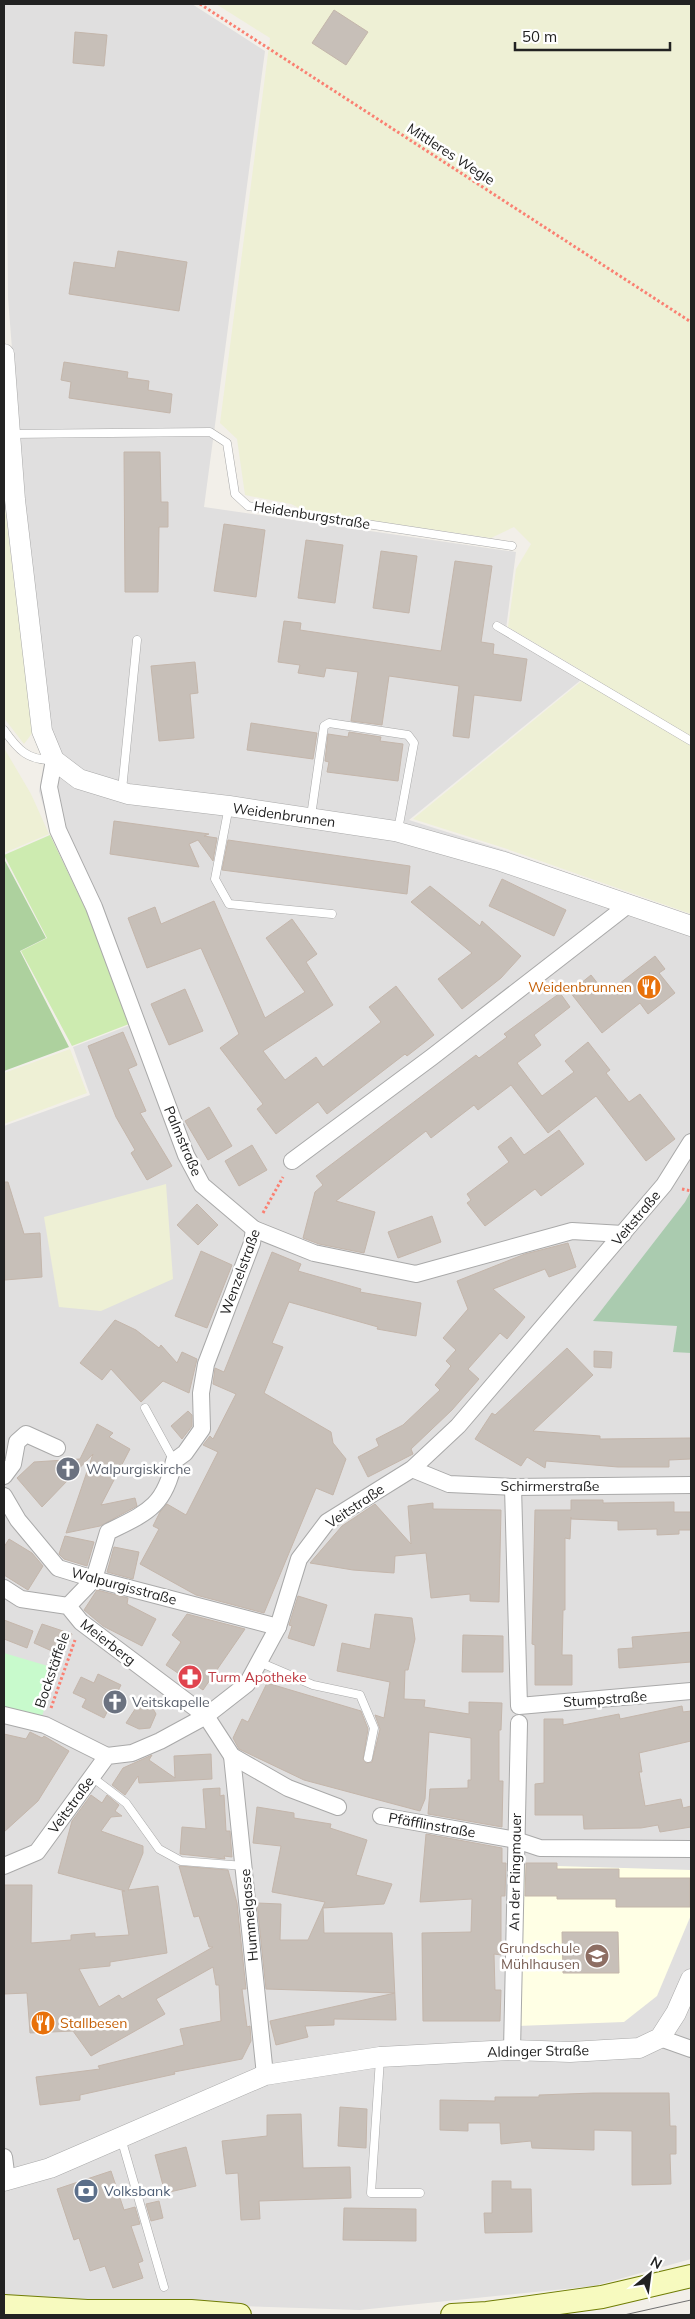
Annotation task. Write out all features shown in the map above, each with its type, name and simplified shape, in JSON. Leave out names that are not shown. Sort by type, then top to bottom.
[{"type":"main road","points":[[452,2315],[487,2313],[602,2297],[691,2276]]},
{"type":"main road","points":[[4,2306],[87,2312],[191,2311],[240,2315]]},
{"type":"street","points":[[4,354],[15,500],[42,731],[54,760]]},
{"type":"street","name":"Weidenbrunnen","points":[[54,760],[79,779],[121,792],[229,806],[398,832],[501,861],[691,926]]},
{"type":"street","name":"Palmstraße","points":[[54,760],[49,788],[58,830],[94,907],[186,1155],[202,1185],[254,1229],[314,1253],[416,1274],[572,1232],[623,1234]]},
{"type":"street","points":[[292,1161],[432,1057],[628,905]]},
{"type":"street","name":"Veitstraße","points":[[4,1866],[37,1852],[107,1756],[132,1753],[206,1716],[247,1684],[278,1627],[299,1559],[327,1522],[412,1469],[458,1426],[664,1185],[691,1142]]},
{"type":"street","name":"Wenzelstraße","points":[[68,1606],[94,1579],[108,1532],[145,1513],[160,1500],[171,1474],[174,1461],[185,1452],[202,1429],[201,1393],[206,1364],[252,1243],[254,1229]]},
{"type":"street","points":[[4,1476],[13,1464],[17,1442],[26,1434],[57,1448]]},
{"type":"street","name":"Schirmerstraße","points":[[412,1469],[449,1484],[513,1487],[691,1485]]},
{"type":"street","name":"Stumpstraße","points":[[513,1487],[519,1706],[691,1692]]},
{"type":"street","name":"Walpurgisstraße","points":[[4,1496],[18,1520],[58,1568],[278,1627]]},
{"type":"street","points":[[4,1588],[21,1599],[68,1606]]},
{"type":"street","name":"Meierberg","points":[[68,1606],[81,1622],[206,1716]]},
{"type":"street","points":[[4,1715],[45,1725],[107,1756]]},
{"type":"street","points":[[206,1716],[232,1756],[288,1788],[338,1807]]},
{"type":"street","name":"An der Ringmauer","points":[[512,2050],[519,1723]]},
{"type":"street","name":"Hummelgasse","points":[[232,1756],[265,2075]]},
{"type":"street","name":"Pfäfflinstraße","points":[[381,1816],[516,1840],[540,1848],[691,1849]]},
{"type":"street","points":[[691,1979],[676,2013],[660,2038],[691,2049]]},
{"type":"street","name":"Aldinger Straße","points":[[5,2181],[50,2168],[120,2136],[265,2075],[380,2057],[512,2050],[570,2052],[639,2048],[660,2038]]},
{"type":"street","points":[[4,2157],[5,2181]]},
{"type":"lane","name":"Heidenburgstraße","points":[[10,434],[210,432],[227,443],[235,494],[248,506],[512,546]]},
{"type":"lane","points":[[497,626],[691,741]]},
{"type":"lane","points":[[121,792],[137,640]]},
{"type":"lane","points":[[311,818],[324,726],[329,723],[408,735],[414,743],[398,832]]},
{"type":"lane","points":[[4,730],[28,757],[40,761],[54,760]]},
{"type":"lane","points":[[229,806],[215,879],[229,904],[332,914]]},
{"type":"lane","points":[[145,1408],[174,1461]]},
{"type":"lane","points":[[259,1662],[313,1685],[360,1695],[374,1728],[368,1758]]},
{"type":"lane","points":[[92,1777],[126,1803],[159,1849],[181,1861],[244,1866]]},
{"type":"lane","points":[[380,2057],[371,2193],[420,2193]]},
{"type":"lane","points":[[120,2136],[164,2287]]},
{"type":"path","name":"Mittleres Wegle","points":[[200,4],[691,322]]},
{"type":"path","name":"Wenzelstraße","points":[[254,1229],[292,1161]]},
{"type":"path","name":"Bockstäffele","points":[[45,1725],[81,1622]]},
{"type":"shaded area","points":[[5,4],[192,4],[265,51],[204,507],[516,552],[506,629],[587,675],[409,820],[504,850],[691,916],[691,2259],[594,2286],[360,2310],[54,2300],[4,2296],[4,1126],[90,1095],[73,1047],[130,1025],[89,911],[51,832],[39,791],[51,726],[24,501],[8,298]]},
{"type":"shaded area","points":[[216,4],[691,4],[691,914],[504,848],[413,819],[589,675],[508,627],[516,569],[531,544],[514,527],[491,538],[305,511],[291,504],[245,495],[237,439],[220,423],[270,38]]},
{"type":"shaded area","points":[[4,500],[33,732],[24,744],[4,718]]},
{"type":"shaded area","points":[[4,748],[31,794],[49,834],[4,853]]},
{"type":"shaded area","points":[[70,1049],[87,1093],[4,1124],[4,1073]]},
{"type":"shaded area","points":[[166,1184],[173,1279],[101,1311],[59,1307],[44,1217]]},
{"type":"shaded area","points":[[691,1191],[691,1353],[673,1352],[677,1326],[593,1321],[685,1202]]},
{"type":"shaded area","name":"Grundschule Mühlhausen","points":[[523,1865],[691,1870],[691,1915],[657,1996],[624,2022],[517,2026]]},
{"type":"green space","points":[[50,835],[87,912],[129,1024],[72,1046],[21,951],[47,938],[4,855]]},
{"type":"green space","points":[[4,859],[46,938],[20,951],[69,1047],[4,1071]]},
{"type":"green space","points":[[4,1653],[58,1669],[42,1716],[4,1707]]},
{"type":"building","points":[[334,10],[368,32],[346,65],[312,43]]},
{"type":"building","points":[[75,32],[107,35],[104,66],[73,63]]},
{"type":"building","points":[[118,251],[187,262],[179,311],[69,294],[74,262],[115,268]]},
{"type":"building","points":[[64,362],[128,372],[127,378],[149,381],[148,390],[172,394],[170,413],[69,398],[71,382],[61,380]]},
{"type":"building","points":[[124,452],[160,452],[161,502],[168,502],[168,527],[159,527],[158,592],[125,592]]},
{"type":"building","points":[[224,524],[265,530],[256,597],[214,591]]},
{"type":"building","points":[[306,540],[343,545],[335,603],[298,598]]},
{"type":"building","points":[[381,551],[417,556],[409,613],[373,608]]},
{"type":"building","points":[[455,561],[492,566],[481,642],[494,644],[493,654],[527,659],[521,701],[474,695],[469,738],[453,736],[459,686],[389,676],[382,725],[351,721],[358,672],[326,668],[324,677],[298,673],[300,665],[278,662],[284,621],[301,623],[300,630],[441,651]]},
{"type":"building","points":[[195,662],[198,693],[190,694],[194,738],[159,741],[151,666]]},
{"type":"building","points":[[251,723],[317,733],[313,759],[247,750]]},
{"type":"building","points":[[349,732],[381,737],[380,741],[403,744],[398,781],[327,772],[329,762],[325,761],[328,734],[348,737]]},
{"type":"building","points":[[114,821],[209,834],[204,836],[217,838],[213,861],[198,840],[189,844],[199,867],[110,854]]},
{"type":"building","points":[[228,840],[410,866],[407,894],[222,870]]},
{"type":"building","points":[[502,879],[566,910],[554,936],[489,906]]},
{"type":"building","points":[[430,886],[480,926],[482,921],[521,956],[501,978],[462,1009],[438,979],[472,953],[411,902]]},
{"type":"building","points":[[214,901],[265,1018],[305,992],[266,938],[292,919],[317,954],[306,962],[333,1005],[263,1051],[285,1080],[316,1057],[323,1067],[381,1022],[369,1007],[396,986],[434,1035],[407,1056],[405,1054],[327,1114],[318,1102],[276,1134],[257,1109],[263,1104],[220,1048],[239,1034],[201,948],[147,968],[128,918],[155,907],[161,924]]},
{"type":"building","points":[[655,956],[665,969],[659,973],[675,993],[648,1014],[640,1003],[602,1033],[570,992],[591,975],[606,994]]},
{"type":"building","points":[[185,989],[203,1031],[169,1045],[151,1004]]},
{"type":"building","points":[[560,993],[570,1007],[534,1035],[541,1045],[517,1063],[542,1096],[574,1072],[565,1061],[588,1042],[610,1070],[606,1073],[629,1102],[640,1094],[675,1139],[646,1161],[596,1096],[548,1133],[511,1085],[478,1110],[474,1105],[431,1138],[426,1131],[336,1201],[375,1212],[364,1253],[319,1244],[303,1238],[315,1192],[323,1185],[316,1176],[476,1055],[479,1058],[507,1037],[504,1034]]},
{"type":"building","points":[[123,1032],[137,1065],[128,1069],[146,1111],[140,1113],[172,1166],[147,1180],[131,1153],[135,1150],[116,1117],[88,1046]]},
{"type":"building","points":[[209,1107],[232,1146],[208,1160],[185,1121]]},
{"type":"building","points":[[559,1130],[584,1164],[541,1196],[535,1189],[485,1226],[467,1203],[471,1200],[467,1194],[509,1162],[498,1147],[511,1137],[524,1155]]},
{"type":"building","points":[[252,1145],[267,1170],[239,1186],[225,1161]]},
{"type":"building","points":[[4,1182],[8,1182],[24,1234],[40,1233],[42,1277],[5,1280]]},
{"type":"building","points":[[197,1204],[218,1225],[198,1245],[177,1225]]},
{"type":"building","points":[[432,1216],[441,1242],[398,1258],[388,1232]]},
{"type":"building","points":[[568,1243],[576,1267],[549,1277],[545,1269],[493,1289],[525,1317],[507,1339],[500,1333],[468,1369],[479,1379],[452,1410],[411,1449],[413,1454],[368,1477],[358,1457],[379,1446],[376,1439],[403,1425],[440,1390],[435,1385],[451,1366],[446,1361],[456,1350],[443,1338],[468,1309],[457,1281],[525,1254]]},
{"type":"building","points":[[201,1251],[232,1265],[207,1328],[175,1316]]},
{"type":"building","points":[[272,1252],[301,1264],[298,1271],[361,1289],[360,1292],[421,1303],[416,1336],[377,1329],[378,1327],[289,1302],[272,1343],[283,1347],[264,1393],[331,1432],[333,1443],[346,1459],[333,1495],[316,1488],[264,1613],[196,1595],[140,1564],[159,1529],[153,1526],[160,1512],[167,1504],[186,1515],[218,1452],[203,1445],[210,1436],[213,1439],[236,1394],[213,1384],[215,1368],[224,1372]]},
{"type":"building","points":[[115,1320],[136,1330],[159,1348],[161,1345],[177,1363],[182,1352],[197,1359],[189,1393],[163,1381],[141,1402],[111,1369],[102,1380],[80,1363]]},
{"type":"building","points":[[567,1348],[593,1375],[533,1431],[600,1436],[600,1439],[691,1438],[691,1459],[669,1460],[669,1467],[618,1467],[546,1461],[545,1468],[527,1457],[521,1466],[475,1439],[492,1413],[495,1415]]},
{"type":"building","points":[[594,1351],[612,1352],[611,1368],[594,1367]]},
{"type":"building","points":[[188,1411],[192,1415],[192,1426],[182,1439],[171,1426]]},
{"type":"building","points":[[97,1424],[113,1433],[109,1437],[130,1449],[101,1505],[135,1498],[137,1506],[100,1526],[66,1533],[93,1454],[42,1507],[17,1478],[34,1462],[80,1459]]},
{"type":"building","points":[[571,1500],[603,1500],[603,1503],[674,1502],[674,1512],[691,1512],[691,1530],[679,1530],[679,1534],[657,1535],[657,1529],[618,1530],[618,1521],[571,1519],[571,1517],[570,1539],[565,1538],[565,1610],[563,1610],[562,1655],[572,1655],[572,1685],[535,1685],[535,1645],[532,1644],[535,1510],[571,1510]]},
{"type":"building","points":[[433,1503],[433,1509],[501,1510],[499,1602],[470,1601],[470,1594],[431,1598],[426,1553],[395,1556],[394,1573],[353,1570],[310,1563],[342,1526],[375,1504],[411,1544],[408,1506]]},
{"type":"building","points":[[65,1536],[94,1542],[87,1566],[64,1559],[59,1554]]},
{"type":"building","points":[[9,1539],[32,1553],[43,1566],[28,1590],[4,1575],[4,1547]]},
{"type":"building","points":[[114,1547],[139,1552],[133,1579],[107,1572]]},
{"type":"building","points":[[97,1590],[128,1598],[127,1604],[156,1619],[142,1646],[103,1626],[84,1610]]},
{"type":"building","points":[[298,1596],[327,1605],[314,1646],[288,1638],[292,1626],[289,1625]]},
{"type":"building","points":[[187,1614],[245,1629],[203,1690],[166,1665],[181,1642],[172,1635]]},
{"type":"building","points":[[375,1614],[412,1618],[415,1639],[408,1670],[405,1670],[404,1699],[425,1700],[424,1707],[469,1714],[469,1702],[502,1703],[501,1730],[499,1730],[499,1781],[503,1781],[502,1827],[428,1814],[430,1789],[468,1788],[468,1780],[471,1780],[471,1738],[429,1732],[425,1799],[420,1811],[304,1780],[239,1749],[233,1738],[242,1719],[248,1722],[267,1683],[361,1711],[368,1729],[363,1759],[366,1763],[372,1762],[380,1729],[375,1715],[384,1718],[390,1682],[337,1671],[342,1643],[370,1649]]},
{"type":"building","points":[[4,1620],[33,1631],[27,1648],[4,1639]]},
{"type":"building","points":[[42,1624],[72,1634],[63,1656],[34,1643]]},
{"type":"building","points":[[691,1632],[691,1662],[619,1668],[618,1649],[633,1648],[632,1637]]},
{"type":"building","points":[[463,1635],[503,1636],[503,1672],[462,1672]]},
{"type":"building","points":[[98,1674],[121,1685],[104,1718],[82,1707],[86,1699],[73,1693],[81,1677],[94,1683]]},
{"type":"building","points":[[141,1700],[151,1705],[156,1714],[150,1728],[139,1729],[126,1723]]},
{"type":"building","points":[[682,1706],[683,1712],[691,1711],[691,1741],[639,1753],[642,1772],[639,1772],[645,1806],[681,1799],[683,1808],[691,1806],[691,1827],[660,1832],[658,1825],[641,1828],[584,1829],[583,1815],[535,1815],[535,1784],[544,1783],[544,1719],[563,1719],[563,1725],[619,1714],[620,1719]]},
{"type":"building","points":[[30,1732],[42,1738],[44,1736],[69,1751],[38,1801],[4,1832],[4,1734],[26,1739]]},
{"type":"building","points":[[211,1754],[212,1779],[139,1783],[138,1776],[125,1795],[112,1785],[123,1768],[152,1755],[149,1760],[175,1778],[174,1756]]},
{"type":"building","points":[[220,1788],[220,1796],[224,1795],[226,1831],[230,1831],[232,1857],[224,1856],[225,1859],[180,1854],[182,1827],[206,1829],[203,1789]]},
{"type":"building","points":[[91,1795],[102,1803],[107,1795],[119,1805],[115,1811],[122,1816],[111,1817],[101,1831],[143,1846],[143,1853],[128,1890],[158,1886],[167,1953],[110,1962],[110,1966],[79,1969],[99,2007],[119,1995],[122,1999],[213,1947],[209,1947],[199,1916],[194,1917],[179,1866],[228,1870],[237,1903],[246,1989],[242,1989],[247,2027],[250,2026],[251,2041],[242,2059],[174,2072],[175,2074],[80,2095],[80,2100],[40,2105],[36,2077],[100,2069],[98,2066],[184,2045],[180,2029],[221,2021],[219,1985],[216,1985],[213,1967],[156,1999],[165,2014],[91,2056],[73,2031],[30,2033],[27,1993],[4,1994],[4,1885],[32,1885],[31,1943],[71,1940],[71,1935],[95,1933],[95,1937],[129,1935],[122,1891],[125,1891],[58,1873],[72,1821]]},
{"type":"building","points":[[257,1807],[294,1813],[294,1818],[331,1824],[330,1828],[367,1840],[356,1875],[392,1884],[384,1904],[323,1908],[324,1933],[392,1933],[395,1993],[266,1989],[257,1903],[281,1904],[280,1940],[308,1940],[325,1902],[272,1892],[281,1846],[253,1843]]},
{"type":"building","points":[[426,1834],[502,1848],[502,1863],[506,1863],[505,1896],[501,1896],[501,1955],[494,1954],[495,1990],[501,1990],[500,2021],[423,2021],[422,1933],[471,1932],[472,1899],[420,1902]]},
{"type":"building","points":[[526,1863],[557,1863],[557,1869],[619,1869],[619,1878],[690,1878],[690,1907],[616,1907],[616,1899],[557,1899],[557,1896],[525,1896]]},
{"type":"building","points":[[562,1932],[618,1932],[619,1973],[563,1973]]},
{"type":"building","points":[[395,1993],[396,2020],[334,2019],[334,2025],[305,2026],[308,2037],[276,2045],[270,2021]]},
{"type":"building","points":[[669,2093],[670,2126],[676,2126],[676,2154],[670,2154],[671,2184],[632,2185],[632,2131],[594,2130],[594,2150],[532,2148],[531,2141],[501,2144],[500,2123],[468,2123],[468,2131],[440,2130],[440,2100],[495,2101],[495,2097],[539,2097],[539,2095]]},
{"type":"building","points":[[340,2107],[367,2109],[366,2148],[338,2146]]},
{"type":"building","points":[[301,2114],[303,2168],[350,2167],[351,2198],[259,2201],[260,2219],[241,2220],[238,2173],[226,2174],[222,2141],[267,2136],[267,2115]]},
{"type":"building","points":[[186,2147],[196,2186],[165,2193],[155,2155]]},
{"type":"building","points":[[111,2171],[124,2210],[135,2207],[140,2224],[131,2226],[143,2261],[138,2263],[143,2278],[113,2288],[105,2266],[90,2271],[79,2238],[74,2240],[57,2189]]},
{"type":"building","points":[[492,2181],[511,2181],[511,2189],[531,2189],[532,2232],[485,2233],[484,2213],[492,2213]]},
{"type":"building","points":[[159,2201],[163,2218],[151,2221],[146,2204]]},
{"type":"building","points":[[344,2208],[416,2209],[416,2241],[343,2240]]},
{"type":"tram line","points":[[624,2315],[691,2300]]},
{"type":"tram line","points":[[686,2315],[691,2314]]},
{"type":"place","name":"Weidenbrunnen","points":[[649,987]]},
{"type":"place","name":"Walpurgiskirche","points":[[68,1469]]},
{"type":"place","name":"Turm Apotheke","points":[[190,1677]]},
{"type":"place","name":"Veitskapelle","points":[[115,1702]]},
{"type":"place","name":"Grundschule Mühlhausen","points":[[597,1956]]},
{"type":"place","name":"Stallbesen","points":[[43,2023]]},
{"type":"place","name":"Volksbank","points":[[86,2191]]}]
